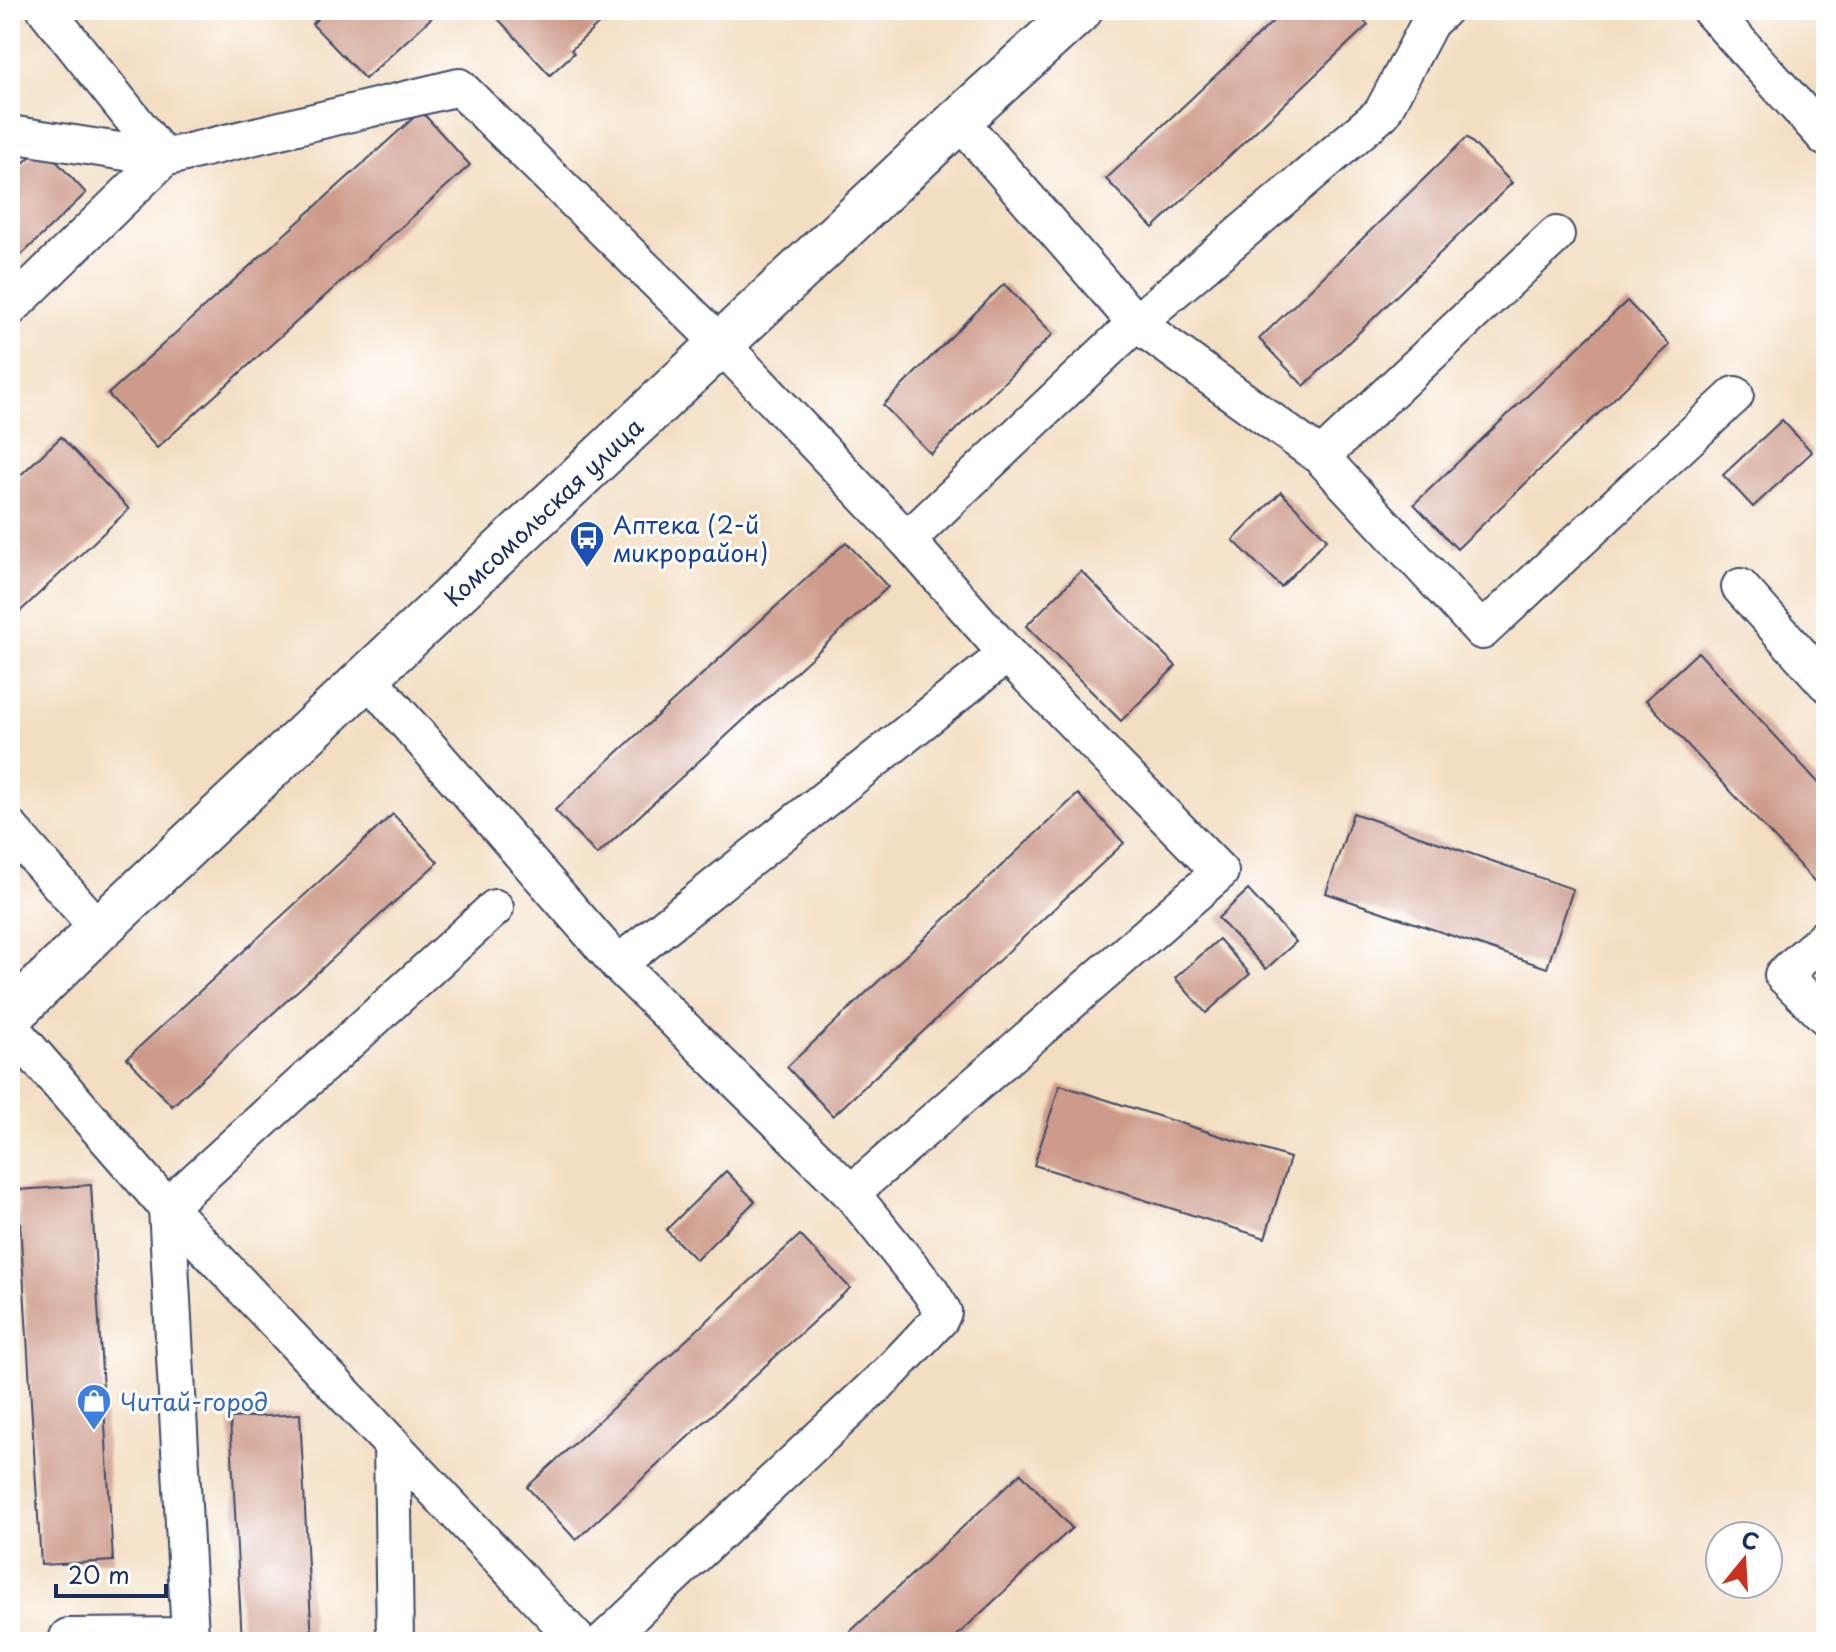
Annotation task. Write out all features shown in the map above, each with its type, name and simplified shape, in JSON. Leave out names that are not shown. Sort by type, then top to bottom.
[{"type":"main road","name":"Комсомольская улица","points":[[10,1016],[959,120],[1080,10]]},
{"type":"lane","points":[[46,10],[164,158]]},
{"type":"lane","points":[[907,540],[1136,323],[1382,113],[1430,22],[1443,10]]},
{"type":"lane","points":[[1710,10],[1826,138]]},
{"type":"lane","points":[[10,134],[164,158],[459,87],[722,345],[907,540],[1007,654],[1220,872],[851,1193]]},
{"type":"lane","points":[[959,120],[1136,323],[1321,457],[1482,631],[1735,395]]},
{"type":"lane","points":[[10,308],[164,158]]},
{"type":"lane","points":[[1321,457],[1556,235]]},
{"type":"lane","points":[[1740,587],[1826,683]]},
{"type":"lane","points":[[618,964],[1007,654]]},
{"type":"lane","points":[[368,678],[618,964],[851,1193],[930,1291],[943,1312],[891,1371],[603,1642]]},
{"type":"lane","points":[[10,828],[99,929]]},
{"type":"lane","points":[[167,1207],[495,908]]},
{"type":"lane","points":[[1826,937],[1783,975],[1826,1017]]},
{"type":"lane","points":[[10,1027],[167,1207],[579,1642]]},
{"type":"lane","points":[[68,1637],[190,1636],[167,1207]]},
{"type":"lane","points":[[392,1444],[395,1642]]},
{"type":"building","points":[[326,10],[440,10],[365,79],[312,24]]},
{"type":"building","points":[[490,10],[598,10],[605,18],[550,75]]},
{"type":"building","points":[[1285,10],[1354,10],[1368,25],[1153,228],[1106,179]]},
{"type":"building","points":[[421,111],[470,165],[157,448],[108,394]]},
{"type":"building","points":[[1467,137],[1512,183],[1304,386],[1259,339]]},
{"type":"building","points":[[42,146],[86,193],[10,266],[10,175]]},
{"type":"building","points":[[1004,284],[1053,334],[931,454],[883,405]]},
{"type":"building","points":[[1627,301],[1670,345],[1457,549],[1414,504]]},
{"type":"building","points":[[1782,420],[1812,452],[1753,507],[1723,475]]},
{"type":"building","points":[[61,437],[129,509],[10,621],[10,485]]},
{"type":"building","points":[[1281,492],[1327,539],[1281,587],[1233,540]]},
{"type":"building","points":[[846,542],[888,587],[597,855],[555,810]]},
{"type":"building","points":[[1081,571],[1176,666],[1121,721],[1026,626]]},
{"type":"building","points":[[1698,652],[1826,791],[1826,894],[1646,700]]},
{"type":"building","points":[[1078,794],[1124,843],[833,1116],[787,1067]]},
{"type":"building","points":[[1353,813],[1573,889],[1547,968],[1326,893]]},
{"type":"building","points":[[393,814],[438,862],[172,1106],[127,1058]]},
{"type":"building","points":[[1248,890],[1296,942],[1266,969],[1218,918]]},
{"type":"building","points":[[1219,939],[1250,974],[1206,1013],[1175,978]]},
{"type":"building","points":[[1060,1085],[1290,1158],[1265,1238],[1034,1165]]},
{"type":"building","points":[[726,1171],[755,1201],[696,1260],[666,1230]]},
{"type":"building","points":[[91,1185],[113,1561],[41,1565],[18,1190]]},
{"type":"building","points":[[800,1235],[850,1288],[576,1540],[527,1487]]},
{"type":"building","points":[[300,1414],[312,1642],[242,1642],[230,1418]]},
{"type":"building","points":[[1021,1473],[1072,1528],[950,1642],[839,1642]]},
{"type":"place","name":"Аптека (2-й микрорайон)","points":[[587,569]]},
{"type":"place","name":"Читай-город","points":[[94,1432]]}]
